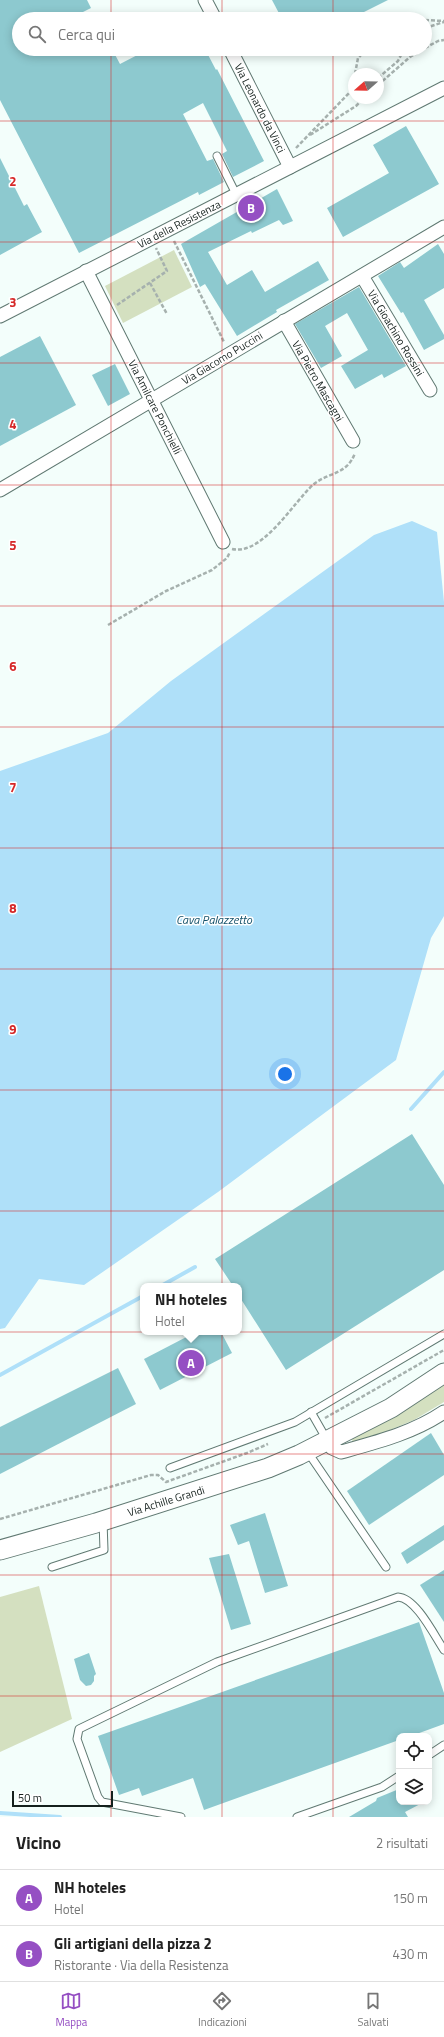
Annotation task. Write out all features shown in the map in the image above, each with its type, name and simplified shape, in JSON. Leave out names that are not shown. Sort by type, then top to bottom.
[{"type":"main road","name":"Via Achille Grandi","points":[[0,1550],[242,1477],[306,1451],[391,1408],[444,1373]]},
{"type":"street","points":[[205,0],[211,12]]},
{"type":"street","name":"Via Leonardo da Vinci","points":[[234,56],[288,163]]},
{"type":"street","name":"Via della Resistenza","points":[[0,316],[236,194],[288,163],[444,88]]},
{"type":"street","name":"Via Giacomo Puccini","points":[[0,490],[444,228]]},
{"type":"street","name":"Via Amilcare Ponchielli","points":[[86,271],[227,545]]},
{"type":"street","name":"Via Gioachino Rossini","points":[[362,276],[430,390]]},
{"type":"street","name":"Via Pietro Mascagni","points":[[284,322],[352,441]]},
{"type":"street","points":[[327,1440],[332,1448],[341,1452],[408,1432],[426,1424],[444,1412]]},
{"type":"lane","points":[[217,156],[236,194]]},
{"type":"lane","points":[[170,1468],[295,1422],[444,1334]]},
{"type":"lane","points":[[311,1412],[327,1440]]},
{"type":"lane","points":[[306,1451],[386,1567]]},
{"type":"lane","points":[[52,1567],[104,1550],[103,1520]]},
{"type":"lane","points":[[181,1817],[105,1804],[99,1800],[77,1739],[79,1729],[217,1662],[398,1597],[403,1597],[415,1606],[444,1650]]},
{"type":"lane","points":[[432,1753],[444,1745]]},
{"type":"lane","points":[[297,1817],[382,1787],[396,1778]]},
{"type":"path","points":[[432,20],[444,21]]},
{"type":"path","points":[[432,25],[444,21]]},
{"type":"path","points":[[432,45],[438,41],[444,40]]},
{"type":"path","points":[[356,68],[358,58],[360,56]]},
{"type":"path","points":[[384,73],[398,61],[400,56]]},
{"type":"path","points":[[384,80],[412,56]]},
{"type":"path","points":[[288,163],[306,137],[348,96]]},
{"type":"path","points":[[306,137],[358,104]]},
{"type":"path","points":[[168,229],[230,353]]},
{"type":"path","points":[[107,312],[166,271],[151,238]]},
{"type":"path","points":[[150,283],[167,314]]},
{"type":"path","points":[[108,625],[166,591],[212,570],[227,558],[227,545],[241,549],[258,542],[266,536],[314,484],[346,467],[355,450],[352,441]]},
{"type":"green space","points":[[174,250],[192,287],[123,323],[105,286]]},
{"type":"green space","points":[[444,1381],[444,1402],[414,1420],[354,1445],[351,1437]]},
{"type":"green space","points":[[39,1586],[72,1719],[0,1752],[0,1597]]},
{"type":"water","name":"Cava Palazzetto","points":[[412,521],[437,532],[444,602],[444,916],[431,938],[396,1060],[218,1192],[84,1285],[39,1279],[5,1328],[0,1329],[0,771],[108,733],[171,681],[374,535]]},
{"type":"building","points":[[0,0],[87,0],[91,8],[83,12],[12,12],[12,56],[116,56],[120,64],[135,56],[209,56],[216,70],[217,69],[264,161],[233,177],[222,154],[227,151],[203,103],[183,114],[207,161],[213,159],[224,182],[199,195],[198,192],[79,253],[0,100]]},
{"type":"building","points":[[272,0],[388,0],[364,12],[278,12]]},
{"type":"building","points":[[406,126],[439,184],[343,237],[327,208],[389,173],[373,145]]},
{"type":"building","points":[[0,158],[24,206],[27,204],[42,232],[0,255]]},
{"type":"building","points":[[277,189],[293,221],[283,225],[279,220],[252,233],[251,231],[208,252],[227,285],[252,270],[265,292],[318,261],[329,280],[276,310],[277,312],[237,336],[205,284],[200,287],[181,244]]},
{"type":"building","points":[[438,244],[444,254],[444,288],[424,300],[444,335],[444,339],[424,350],[403,312],[401,313],[378,276],[400,262],[404,268]]},
{"type":"building","points":[[359,287],[406,366],[384,378],[382,374],[355,389],[341,366],[368,350],[347,313],[325,326],[342,356],[321,368],[295,324]]},
{"type":"building","points":[[40,336],[76,405],[0,446],[0,357]]},
{"type":"building","points":[[115,364],[130,394],[108,406],[92,375]]},
{"type":"building","points":[[412,1134],[444,1185],[444,1270],[286,1370],[242,1301],[242,1283],[231,1283],[215,1259]]},
{"type":"building","points":[[190,1335],[223,1335],[232,1353],[160,1390],[144,1359]]},
{"type":"building","points":[[118,1368],[136,1404],[0,1474],[0,1427]]},
{"type":"building","points":[[431,1433],[444,1455],[444,1475],[369,1525],[347,1491]]},
{"type":"building","points":[[265,1513],[288,1586],[265,1593],[249,1541],[238,1545],[230,1525]]},
{"type":"building","points":[[444,1525],[444,1540],[407,1564],[401,1553]]},
{"type":"building","points":[[229,1554],[251,1624],[231,1630],[209,1558]]},
{"type":"building","points":[[444,1570],[444,1622],[420,1585]]},
{"type":"building","points":[[419,1622],[444,1693],[444,1724],[419,1733],[396,1733],[396,1741],[204,1810],[193,1778],[142,1796],[139,1788],[119,1795],[98,1736]]},
{"type":"building","points":[[89,1653],[96,1674],[91,1685],[86,1686],[80,1680],[74,1659]]},
{"type":"building","points":[[396,1790],[396,1805],[418,1805],[405,1812],[408,1817],[349,1817],[376,1801],[377,1798]]},
{"type":"waterway","points":[[411,1109],[444,1072]]},
{"type":"waterway","points":[[166,1283],[195,1267]]},
{"type":"waterway","points":[[0,1375],[140,1298]]},
{"type":"waterway","points":[[0,1813],[60,1817]]},
{"type":"place","name":"Gli artigiani della pizza 2","points":[[251,208]]},
{"type":"place","name":"NH hoteles","points":[[191,1363]]}]
